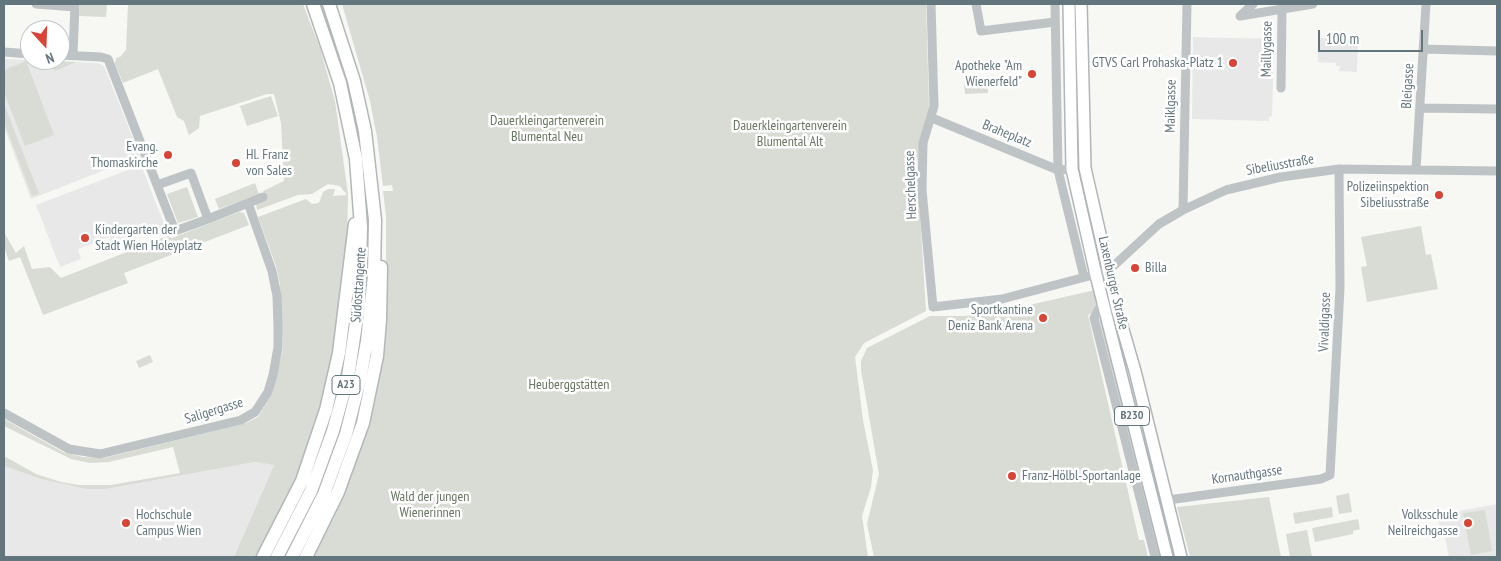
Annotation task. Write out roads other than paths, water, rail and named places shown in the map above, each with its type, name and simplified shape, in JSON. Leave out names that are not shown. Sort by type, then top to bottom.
[{"type":"highway","name":"Südosttangente","points":[[277,557],[297,521],[323,462],[348,377],[360,294],[360,200],[356,159],[346,106],[314,4]]},
{"type":"highway","name":"Südosttangente","points":[[292,557],[324,494],[354,404],[372,306],[375,220],[369,157],[360,104],[344,46],[329,4]]},
{"type":"highway","points":[[264,557],[302,481],[326,410],[339,353],[353,237],[360,200]]},
{"type":"highway","points":[[306,557],[347,470],[371,390],[380,329],[382,285],[375,220]]},
{"type":"main road","name":"Laxenburger Straße","points":[[1069,4],[1072,169],[1096,274],[1167,557]]},
{"type":"main road","name":"Laxenburger Straße","points":[[1081,4],[1086,168],[1108,271],[1182,557]]},
{"type":"street","points":[[36,4],[75,5],[73,55],[101,57],[108,60],[175,231],[263,197]]},
{"type":"street","name":"Herschelgasse","points":[[931,4],[934,106],[932,118],[923,143],[922,190],[933,307]]},
{"type":"street","points":[[976,4],[981,31],[1055,22]]},
{"type":"street","name":"Laxenburger Straße","points":[[1055,4],[1058,170],[1084,278]]},
{"type":"street","name":"Maiklgasse","points":[[1183,210],[1187,4]]},
{"type":"street","points":[[1240,4],[1240,16]]},
{"type":"street","points":[[1240,16],[1253,4]]},
{"type":"street","points":[[1240,16],[1313,4]]},
{"type":"street","name":"Bleigasse","points":[[1416,169],[1426,4]]},
{"type":"street","name":"Maillygasse","points":[[1281,88],[1282,10]]},
{"type":"street","points":[[1423,49],[1497,51]]},
{"type":"street","points":[[4,52],[20,53]]},
{"type":"street","points":[[1420,108],[1497,109]]},
{"type":"street","name":"Braheplatz","points":[[932,118],[1058,170],[1072,169]]},
{"type":"street","name":"Sibeliusstraße","points":[[933,307],[1002,299],[1108,271],[1160,224],[1183,210],[1226,190],[1281,177],[1339,169],[1497,171]]},
{"type":"street","name":"Vivaldigasse","points":[[1330,475],[1333,452],[1340,288],[1339,169]]},
{"type":"street","points":[[158,185],[190,172],[208,218]]},
{"type":"street","name":"Saligergasse","points":[[4,413],[69,449],[100,454],[241,420],[256,412],[268,392],[273,375],[278,347],[277,296],[272,272],[248,203]]},
{"type":"street","name":"Laxenburger Straße","points":[[1103,301],[1094,318],[1155,557]]},
{"type":"street","name":"Kornauthgasse","points":[[1168,500],[1321,479],[1330,475]]},
{"type":"place","name":"GTVS Carl Prohaska-Platz 1","points":[[1233,63]]},
{"type":"place","name":"Apotheke \"Am Wienerfeld\"","points":[[1032,74]]},
{"type":"place","name":"Evang. Thomaskirche","points":[[168,155]]},
{"type":"place","name":"Hl. Franz von Sales","points":[[236,163]]},
{"type":"place","name":"Polizeiinspektion Sibeliusstraße","points":[[1439,195]]},
{"type":"place","name":"Kindergarten der Stadt Wien Holeyplatz","points":[[85,238]]},
{"type":"place","name":"Billa","points":[[1135,268]]},
{"type":"place","name":"Sportkantine Deniz Bank Arena","points":[[1043,318]]},
{"type":"place","name":"Franz-Hölbl-Sportanlage","points":[[1012,476]]},
{"type":"place","name":"Hochschule Campus Wien","points":[[126,523]]},
{"type":"place","name":"Volksschule Neilreichgasse","points":[[1468,523]]},
{"type":"park label","name":"Dauerkleingartenverein Blumental Neu","points":[[547,130]]},
{"type":"park label","name":"Dauerkleingartenverein Blumental Alt","points":[[790,134]]},
{"type":"park label","name":"Heuberggstätten","points":[[569,385]]},
{"type":"park label","name":"Wald der jungen Wienerinnen","points":[[430,506]]}]
